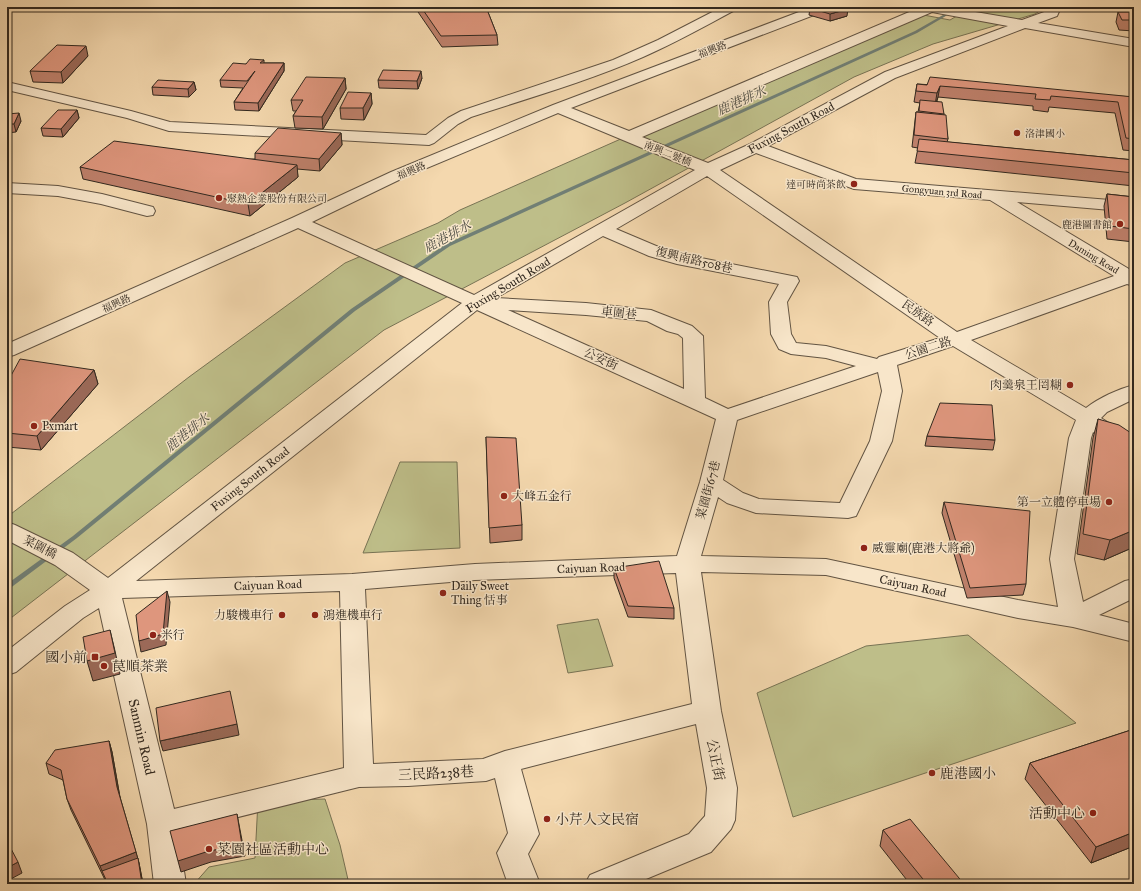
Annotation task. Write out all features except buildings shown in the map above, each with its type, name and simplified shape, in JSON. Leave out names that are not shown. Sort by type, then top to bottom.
[{"type":"street","points":[[397,175],[383,170],[429,140],[452,121],[466,114],[582,76],[638,54],[677,37],[731,7]]},
{"type":"street","name":"福興路","points":[[7,351],[298,222],[397,175],[558,108],[822,7]]},
{"type":"street","name":"Fuxing South Road","points":[[7,665],[74,612],[108,590],[475,302],[708,169],[755,147],[890,75],[1053,13],[1055,7]]},
{"type":"street","points":[[628,137],[932,8],[1134,43]]},
{"type":"street","points":[[7,86],[117,111],[169,126],[429,140]]},
{"type":"street","name":"南興二號橋","points":[[558,108],[708,169]]},
{"type":"street","name":"Gongyuan 3rd Road","points":[[755,147],[854,184],[1134,208]]},
{"type":"street","name":"民族路","points":[[708,169],[955,339],[1134,448]]},
{"type":"street","points":[[7,188],[58,191],[102,199],[147,211]]},
{"type":"street","name":"Daming Road","points":[[992,195],[1131,278]]},
{"type":"street","name":"公安街","points":[[298,222],[727,416]]},
{"type":"street","name":"復興南路508巷","points":[[602,229],[655,252],[669,256],[790,281],[778,302],[781,334],[786,345],[791,348],[826,352],[882,363]]},
{"type":"street","name":"公園二路","points":[[727,416],[1131,278]]},
{"type":"street","name":"車圍巷","points":[[475,302],[651,316],[674,327],[685,330],[693,336],[695,402]]},
{"type":"street","points":[[711,482],[735,498],[756,506],[848,511],[881,441],[892,391],[882,363]]},
{"type":"street","points":[[1074,618],[1062,558],[1080,438],[1087,418],[1100,408],[1134,391]]},
{"type":"street","name":"菜園街67巷","points":[[687,564],[711,482],[727,416]]},
{"type":"street","name":"菜園橋","points":[[12,532],[64,559],[108,590]]},
{"type":"street","name":"Caiyuan Road","points":[[108,590],[352,582],[475,572],[687,564],[826,567],[1018,609],[1074,618]]},
{"type":"street","name":"公正街","points":[[601,884],[700,843],[720,820],[722,788],[707,711],[687,564]]},
{"type":"street","points":[[352,582],[359,776]]},
{"type":"street","points":[[1074,618],[1134,587]]},
{"type":"street","name":"Sanmin Road","points":[[108,590],[162,824],[170,884]]},
{"type":"street","points":[[1074,618],[1134,633]]},
{"type":"street","name":"三民路238巷","points":[[162,824],[359,776],[408,775],[486,770],[505,762],[707,711]]},
{"type":"street","points":[[505,762],[524,834],[512,853],[524,884]]},
{"type":"green space","points":[[972,7],[1046,7],[1035,14],[933,44],[854,77],[625,203],[384,330],[7,621],[7,517],[189,377],[345,263],[438,223],[460,210],[786,66],[913,13],[950,20]]},
{"type":"green space","points":[[400,462],[457,462],[460,548],[363,553]]},
{"type":"green space","points":[[598,619],[613,666],[568,673],[557,625]]},
{"type":"green space","points":[[968,635],[1076,723],[793,817],[757,693],[866,646]]},
{"type":"green space","points":[[325,799],[340,845],[349,884],[194,884],[209,867],[255,858],[258,801]]},
{"type":"waterway","name":"鹿港排水","points":[[7,587],[75,537],[353,310],[448,245],[916,32],[959,7]]},
{"type":"place","name":"洛津國小","points":[[1017,133]]},
{"type":"place","name":"達可時尚茶飲","points":[[854,184]]},
{"type":"place","name":"聚熱企業股份有限公司","points":[[219,198]]},
{"type":"place","name":"鹿港圖書館","points":[[1120,224]]},
{"type":"place","name":"肉羹泉王罔糊","points":[[1070,385]]},
{"type":"place","name":"Pxmart","points":[[34,426]]},
{"type":"place","name":"大峰五金行","points":[[504,496]]},
{"type":"place","name":"第一立體停車場","points":[[1109,502]]},
{"type":"place","name":"威靈廟(鹿港大將爺)","points":[[864,548]]},
{"type":"place","name":"Daily Sweet Thing 恬事","points":[[443,593]]},
{"type":"place","name":"力駿機車行","points":[[282,615]]},
{"type":"place","name":"鴻進機車行","points":[[315,615]]},
{"type":"place","name":"米行","points":[[153,635]]},
{"type":"place","name":"國小前","points":[[95,657]]},
{"type":"place","name":"苠順茶業","points":[[104,666]]},
{"type":"place","name":"鹿港國小","points":[[932,773]]},
{"type":"place","name":"活動中心","points":[[1093,813]]},
{"type":"place","name":"小芹人文民宿","points":[[547,819]]},
{"type":"place","name":"菜園社區活動中心","points":[[209,849]]}]
